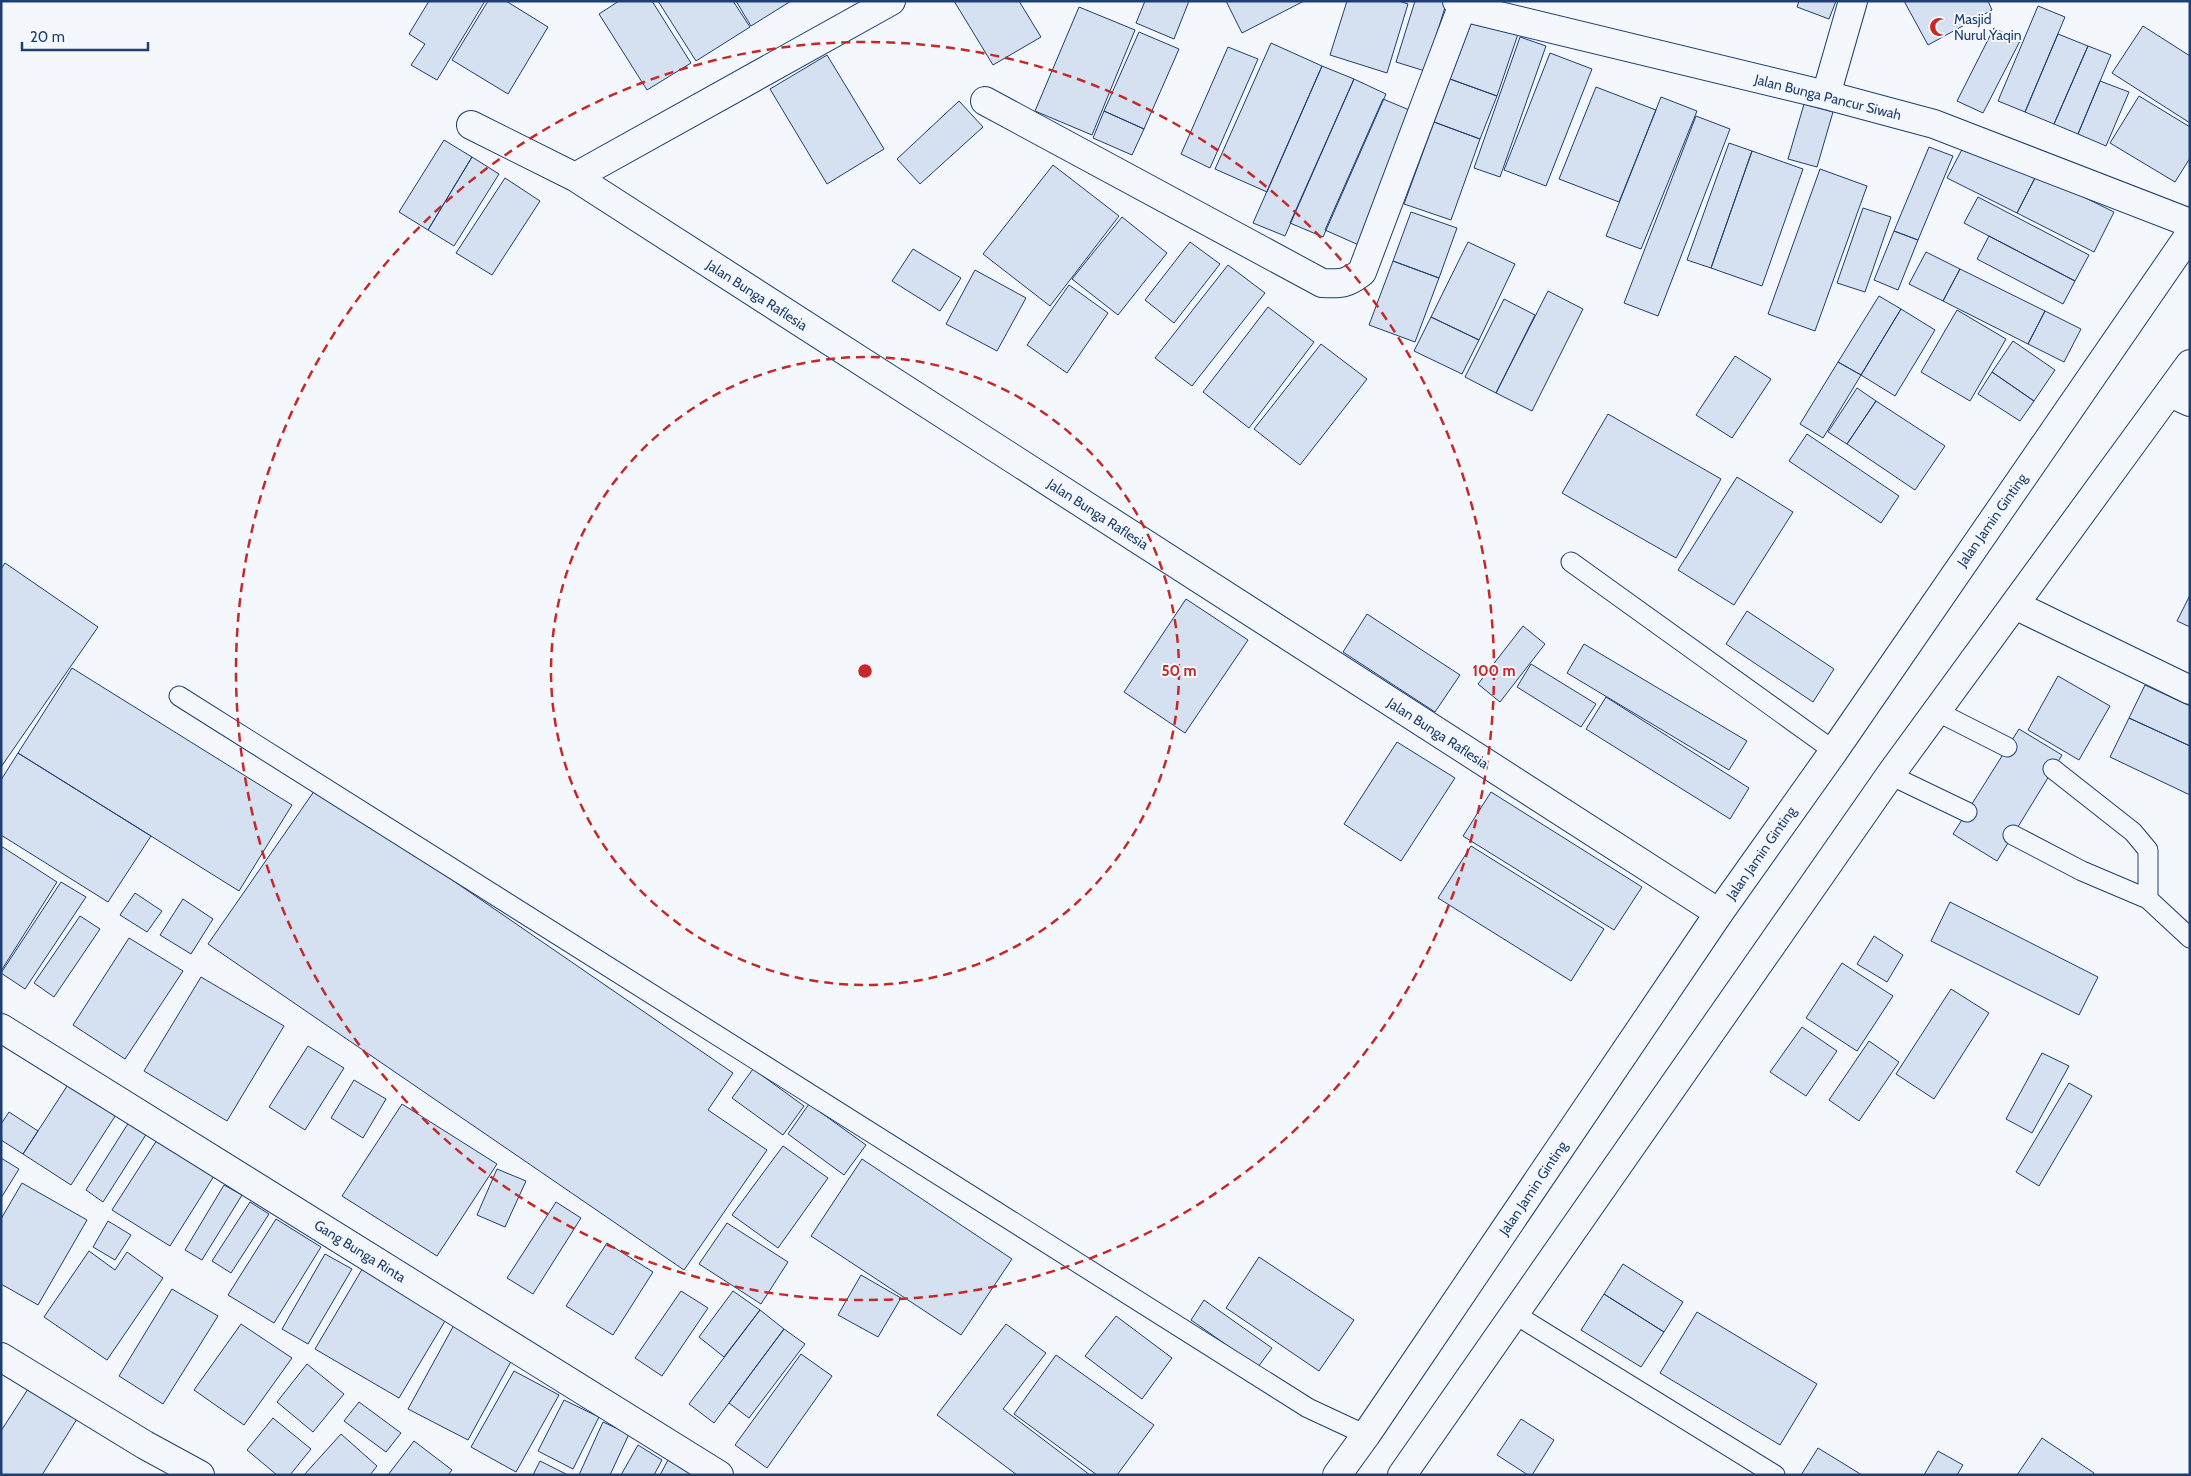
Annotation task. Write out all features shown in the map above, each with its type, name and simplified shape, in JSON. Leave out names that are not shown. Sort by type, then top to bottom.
[{"type":"main road","points":[[575,177],[891,1]]},
{"type":"main road","points":[[1826,95],[1853,1]]},
{"type":"main road","points":[[985,101],[1322,283],[1341,284],[1352,280],[1362,272],[1459,4]]},
{"type":"main road","name":"Jalan Bunga Pancur Siwah","points":[[1459,4],[1826,95],[1934,124],[2190,223]]},
{"type":"main road","name":"Jalan Bunga Raflesia","points":[[471,125],[575,177],[1719,913]]},
{"type":"main road","name":"Jalan Jamin Ginting","points":[[1336,1475],[1366,1435],[1719,913],[1834,751],[2190,234]]},
{"type":"main road","points":[[1402,1475],[1890,775],[2015,605],[2180,398],[2190,364]]},
{"type":"main road","points":[[2015,605],[2190,690]]},
{"type":"main road","name":"Gang Bunga Rinta","points":[[1,1028],[719,1475]]},
{"type":"main road","points":[[1,1357],[145,1445],[200,1475]]},
{"type":"lane","points":[[1571,562],[1834,751]]},
{"type":"lane","points":[[179,696],[1308,1408],[1366,1435]]},
{"type":"lane","points":[[1938,712],[2008,747]]},
{"type":"lane","points":[[2054,769],[2133,832],[2148,850],[2148,899]]},
{"type":"lane","points":[[1890,775],[1967,812]]},
{"type":"lane","points":[[2013,835],[2082,871],[2148,899],[2190,938]]},
{"type":"lane","points":[[1514,1313],[1775,1475]]},
{"type":"building","points":[[429,1],[485,1],[437,80],[411,65],[425,44],[409,34]]},
{"type":"building","points":[[488,1],[506,1],[548,27],[508,94],[452,60]]},
{"type":"building","points":[[619,1],[652,1],[691,63],[647,90],[599,14]]},
{"type":"building","points":[[658,1],[733,1],[750,27],[696,61]]},
{"type":"building","points":[[736,1],[791,1],[751,26]]},
{"type":"building","points":[[954,1],[1019,1],[1041,37],[993,65]]},
{"type":"building","points":[[1145,1],[1189,1],[1174,39],[1136,23]]},
{"type":"building","points":[[1226,1],[1304,1],[1242,33]]},
{"type":"building","points":[[1347,1],[1399,1],[1408,4],[1387,73],[1330,55]]},
{"type":"building","points":[[1415,1],[1447,1],[1425,71],[1396,62]]},
{"type":"building","points":[[1799,1],[1836,1],[1829,19],[1797,7]]},
{"type":"building","name":"Masjid Nurul Yaqin","points":[[1904,1],[1988,1],[1992,10],[1928,45]]},
{"type":"building","points":[[2038,6],[2065,17],[2025,112],[1998,101]]},
{"type":"building","points":[[1079,7],[1135,30],[1092,135],[1035,111]]},
{"type":"building","points":[[1473,18],[1518,34],[1497,96],[1450,79]]},
{"type":"building","points":[[2143,26],[2190,56],[2190,123],[2112,73]]},
{"type":"building","points":[[1994,28],[2020,41],[1983,113],[1957,101]]},
{"type":"building","points":[[1139,32],[1179,49],[1144,129],[1104,111]]},
{"type":"building","points":[[2058,34],[2088,46],[2054,124],[2025,112]]},
{"type":"building","points":[[1520,37],[1546,46],[1500,177],[1474,168]]},
{"type":"building","points":[[1271,43],[1322,66],[1267,192],[1215,169]]},
{"type":"building","points":[[2088,46],[2111,55],[2078,134],[2054,124]]},
{"type":"building","points":[[1228,47],[1258,59],[1210,168],[1181,154]]},
{"type":"building","points":[[1550,53],[1592,69],[1546,186],[1504,170]]},
{"type":"building","points":[[827,55],[884,149],[827,184],[770,89]]},
{"type":"building","points":[[1322,66],[1354,79],[1285,236],[1253,223]]},
{"type":"building","points":[[1354,79],[1386,94],[1323,237],[1290,223]]},
{"type":"building","points":[[1450,79],[1497,96],[1480,139],[1434,122]]},
{"type":"building","points":[[2100,81],[2129,92],[2106,146],[2078,134]]},
{"type":"building","points":[[1596,87],[1656,110],[1619,202],[1559,179]]},
{"type":"building","points":[[2139,96],[2190,127],[2190,158],[2175,182],[2110,143]]},
{"type":"building","points":[[1661,97],[1697,111],[1641,249],[1606,236]]},
{"type":"building","points":[[1383,99],[1419,114],[1361,246],[1325,230]]},
{"type":"building","points":[[959,101],[983,127],[920,184],[897,159]]},
{"type":"building","points":[[1804,104],[1833,112],[1817,167],[1788,159]]},
{"type":"building","points":[[1104,111],[1144,129],[1132,155],[1093,138]]},
{"type":"building","points":[[1696,116],[1730,129],[1658,316],[1624,303]]},
{"type":"building","points":[[1434,122],[1480,139],[1451,220],[1404,204]]},
{"type":"building","points":[[1968,138],[2037,174],[2017,213],[1947,178]]},
{"type":"building","points":[[444,140],[472,157],[428,230],[399,212]]},
{"type":"building","points":[[1729,143],[1752,151],[1711,268],[1687,260]]},
{"type":"building","points":[[1929,147],[1953,156],[1918,240],[1894,231]]},
{"type":"building","points":[[1752,151],[1803,169],[1762,286],[1711,268]]},
{"type":"building","points":[[472,157],[499,174],[454,246],[428,230]]},
{"type":"building","points":[[1053,165],[1119,216],[1050,306],[983,254]]},
{"type":"building","points":[[1820,169],[1867,186],[1815,331],[1768,314]]},
{"type":"building","points":[[2037,174],[2114,212],[2094,252],[2017,213]]},
{"type":"building","points":[[505,178],[540,201],[492,275],[456,253]]},
{"type":"building","points":[[1978,197],[2089,255],[2075,281],[1964,223]]},
{"type":"building","points":[[1863,208],[1891,217],[1865,292],[1837,283]]},
{"type":"building","points":[[1411,212],[1457,228],[1439,278],[1393,261]]},
{"type":"building","points":[[1122,217],[1167,253],[1118,315],[1072,279]]},
{"type":"building","points":[[1894,231],[1918,240],[1898,290],[1874,280]]},
{"type":"building","points":[[1989,236],[2075,281],[2063,304],[1977,259]]},
{"type":"building","points":[[1190,242],[1220,264],[1174,323],[1145,300]]},
{"type":"building","points":[[1468,242],[1515,264],[1479,340],[1431,317]]},
{"type":"building","points":[[913,249],[961,278],[940,311],[892,281]]},
{"type":"building","points":[[1926,252],[1960,269],[1943,301],[1909,284]]},
{"type":"building","points":[[1393,261],[1439,278],[1415,342],[1369,325]]},
{"type":"building","points":[[1228,265],[1265,293],[1192,386],[1155,358]]},
{"type":"building","points":[[1960,269],[2045,311],[2028,344],[1943,301]]},
{"type":"building","points":[[975,270],[1026,298],[997,351],[946,324]]},
{"type":"building","points":[[1069,285],[1108,313],[1067,373],[1027,345]]},
{"type":"building","points":[[1548,291],[1583,309],[1532,411],[1496,393]]},
{"type":"building","points":[[1879,296],[1901,309],[1861,375],[1838,362]]},
{"type":"building","points":[[1504,299],[1535,315],[1496,393],[1465,377]]},
{"type":"building","points":[[1268,307],[1314,342],[1249,428],[1203,392]]},
{"type":"building","points":[[1901,309],[1935,330],[1895,396],[1861,375]]},
{"type":"building","points":[[1957,310],[2006,339],[1970,401],[1921,372]]},
{"type":"building","points":[[2045,311],[2081,329],[2064,362],[2028,344]]},
{"type":"building","points":[[1431,317],[1479,340],[1462,374],[1414,351]]},
{"type":"building","points":[[2013,341],[2055,370],[2034,401],[1992,372]]},
{"type":"building","points":[[1321,344],[1367,379],[1300,465],[1254,429]]},
{"type":"building","points":[[1735,356],[1771,379],[1732,438],[1696,415]]},
{"type":"building","points":[[1838,362],[1861,375],[1823,438],[1800,424]]},
{"type":"building","points":[[1992,372],[2034,401],[2020,421],[1978,394]]},
{"type":"building","points":[[1857,388],[1876,401],[1847,444],[1828,432]]},
{"type":"building","points":[[1876,401],[1945,446],[1915,490],[1847,444]]},
{"type":"building","points":[[1608,414],[1721,479],[1676,558],[1562,493]]},
{"type":"building","points":[[1807,434],[1899,496],[1881,523],[1789,461]]},
{"type":"building","points":[[1737,477],[1793,512],[1734,605],[1678,570]]},
{"type":"building","points":[[5,563],[98,627],[1,767],[1,569]]},
{"type":"building","points":[[2190,595],[2190,627],[2177,621]]},
{"type":"building","points":[[1186,599],[1248,640],[1185,733],[1124,692]]},
{"type":"building","points":[[1747,611],[1834,669],[1813,702],[1726,644]]},
{"type":"building","points":[[1367,614],[1460,675],[1435,712],[1343,652]]},
{"type":"building","points":[[1523,626],[1545,644],[1500,702],[1478,684]]},
{"type":"building","points":[[1584,644],[1747,741],[1729,770],[1567,673]]},
{"type":"building","points":[[1531,664],[1596,704],[1581,727],[1517,687]]},
{"type":"building","points":[[72,668],[292,805],[239,891],[18,753]]},
{"type":"building","points":[[2058,676],[2110,706],[2079,760],[2028,730]]},
{"type":"building","points":[[2145,685],[2190,706],[2190,746],[2129,718]]},
{"type":"building","points":[[1606,697],[1749,788],[1730,819],[1586,729]]},
{"type":"building","points":[[2129,718],[2190,746],[2190,795],[2110,757]]},
{"type":"building","points":[[2019,729],[2062,755],[1997,861],[1953,834]]},
{"type":"building","points":[[1397,742],[1455,778],[1401,861],[1344,824]]},
{"type":"building","points":[[18,753],[151,836],[108,902],[1,835],[1,780]]},
{"type":"building","points":[[317,787],[733,1073],[708,1110],[767,1150],[684,1270],[208,944]]},
{"type":"building","points":[[1491,792],[1642,887],[1614,930],[1463,836]]},
{"type":"building","points":[[1,846],[57,882],[1,971]]},
{"type":"building","points":[[1471,846],[1604,929],[1571,981],[1438,898]]},
{"type":"building","points":[[61,882],[86,897],[25,989],[1,973]]},
{"type":"building","points":[[135,893],[162,911],[147,932],[120,915]]},
{"type":"building","points":[[183,899],[213,919],[191,954],[160,935]]},
{"type":"building","points":[[1950,902],[2098,977],[2079,1015],[1931,941]]},
{"type":"building","points":[[80,916],[100,929],[54,997],[34,983]]},
{"type":"building","points":[[1874,936],[1903,955],[1887,982],[1857,964]]},
{"type":"building","points":[[129,938],[183,971],[125,1059],[73,1025]]},
{"type":"building","points":[[1842,963],[1893,996],[1857,1051],[1806,1018]]},
{"type":"building","points":[[201,977],[284,1026],[227,1121],[144,1071]]},
{"type":"building","points":[[1951,989],[1989,1013],[1934,1099],[1896,1074]]},
{"type":"building","points":[[1802,1027],[1837,1051],[1806,1096],[1770,1072]]},
{"type":"building","points":[[1869,1041],[1899,1062],[1859,1121],[1829,1100]]},
{"type":"building","points":[[308,1046],[344,1068],[305,1130],[269,1107]]},
{"type":"building","points":[[2042,1053],[2069,1066],[2032,1133],[2006,1119]]},
{"type":"building","points":[[753,1069],[804,1106],[783,1135],[732,1098]]},
{"type":"building","points":[[71,1080],[119,1110],[71,1185],[23,1154]]},
{"type":"building","points":[[354,1080],[386,1099],[363,1138],[331,1118]]},
{"type":"building","points":[[2069,1083],[2092,1096],[2039,1186],[2016,1172]]},
{"type":"building","points":[[402,1104],[497,1164],[437,1256],[342,1196]]},
{"type":"building","points":[[809,1104],[866,1145],[844,1175],[788,1134]]},
{"type":"building","points":[[9,1112],[38,1131],[23,1154],[1,1140],[1,1124]]},
{"type":"building","points":[[129,1122],[147,1133],[103,1202],[86,1190]]},
{"type":"building","points":[[157,1140],[214,1176],[170,1246],[112,1210]]},
{"type":"building","points":[[783,1146],[828,1178],[778,1248],[732,1215]]},
{"type":"building","points":[[1,1158],[19,1169],[1,1198]]},
{"type":"building","points":[[862,1159],[1012,1259],[961,1335],[811,1236]]},
{"type":"building","points":[[497,1169],[526,1181],[505,1227],[477,1215]]},
{"type":"building","points":[[22,1183],[87,1220],[38,1305],[1,1284],[1,1219]]},
{"type":"building","points":[[224,1185],[242,1195],[202,1260],[185,1250]]},
{"type":"building","points":[[250,1202],[269,1214],[231,1273],[212,1261]]},
{"type":"building","points":[[556,1202],[581,1218],[533,1294],[507,1278]]},
{"type":"building","points":[[276,1219],[321,1247],[274,1323],[228,1295]]},
{"type":"building","points":[[108,1221],[131,1235],[115,1260],[93,1247]]},
{"type":"building","points":[[727,1223],[788,1262],[761,1304],[699,1264]]},
{"type":"building","points":[[607,1243],[653,1272],[613,1335],[566,1306]]},
{"type":"building","points":[[89,1251],[115,1270],[127,1252],[163,1278],[107,1360],[44,1317]]},
{"type":"building","points":[[325,1254],[352,1269],[308,1344],[282,1329]]},
{"type":"building","points":[[1259,1257],[1354,1320],[1319,1371],[1226,1308]]},
{"type":"building","points":[[1623,1264],[1683,1302],[1664,1332],[1604,1294]]},
{"type":"building","points":[[364,1266],[448,1316],[399,1398],[315,1349]]},
{"type":"building","points":[[861,1275],[901,1298],[878,1337],[838,1315]]},
{"type":"building","points":[[172,1289],[218,1316],[163,1404],[119,1376]]},
{"type":"building","points":[[681,1291],[708,1308],[662,1376],[635,1358]]},
{"type":"building","points":[[733,1291],[760,1310],[724,1357],[699,1337]]},
{"type":"building","points":[[1604,1294],[1664,1332],[1641,1367],[1581,1330]]},
{"type":"building","points":[[1204,1300],[1272,1348],[1258,1367],[1191,1320]]},
{"type":"building","points":[[760,1310],[784,1329],[714,1423],[689,1404]]},
{"type":"building","points":[[1697,1312],[1817,1384],[1780,1445],[1660,1373]]},
{"type":"building","points":[[1116,1316],[1172,1358],[1142,1399],[1085,1356]]},
{"type":"building","points":[[241,1324],[292,1358],[244,1425],[194,1390]]},
{"type":"building","points":[[1006,1324],[1046,1353],[1003,1409],[1090,1475],[1017,1475],[937,1415]]},
{"type":"building","points":[[454,1325],[514,1356],[468,1440],[408,1409]]},
{"type":"building","points":[[784,1329],[805,1344],[749,1418],[729,1403]]},
{"type":"building","points":[[801,1354],[832,1376],[767,1468],[735,1445]]},
{"type":"building","points":[[1056,1355],[1154,1425],[1117,1475],[1097,1475],[1014,1414]]},
{"type":"building","points":[[307,1364],[344,1394],[313,1432],[277,1402]]},
{"type":"building","points":[[514,1371],[559,1395],[516,1472],[471,1447]]},
{"type":"building","points":[[28,1389],[77,1419],[42,1475],[1,1475],[1,1431]]},
{"type":"building","points":[[564,1400],[599,1417],[573,1469],[538,1451]]},
{"type":"building","points":[[359,1402],[401,1433],[386,1452],[344,1421]]},
{"type":"building","points":[[273,1418],[311,1449],[290,1475],[277,1475],[247,1450]]},
{"type":"building","points":[[1521,1419],[1554,1440],[1532,1475],[1528,1475],[1497,1455]]},
{"type":"building","points":[[603,1422],[629,1434],[610,1475],[579,1475]]},
{"type":"building","points":[[341,1434],[377,1466],[370,1475],[304,1475]]},
{"type":"building","points":[[2042,1438],[2094,1473],[2093,1475],[2017,1475]]},
{"type":"building","points":[[414,1441],[452,1470],[448,1475],[388,1475]]},
{"type":"building","points":[[638,1445],[662,1460],[654,1475],[621,1475]]},
{"type":"building","points":[[1818,1448],[1862,1475],[1801,1475]]},
{"type":"building","points":[[1938,1451],[1963,1465],[1957,1475],[1924,1475]]},
{"type":"building","points":[[668,1460],[693,1475],[660,1475]]},
{"type":"building","points":[[540,1461],[568,1475],[533,1475]]},
{"type":"place","name":"Masjid Nurul Yaqin","points":[[1939,27]]}]
